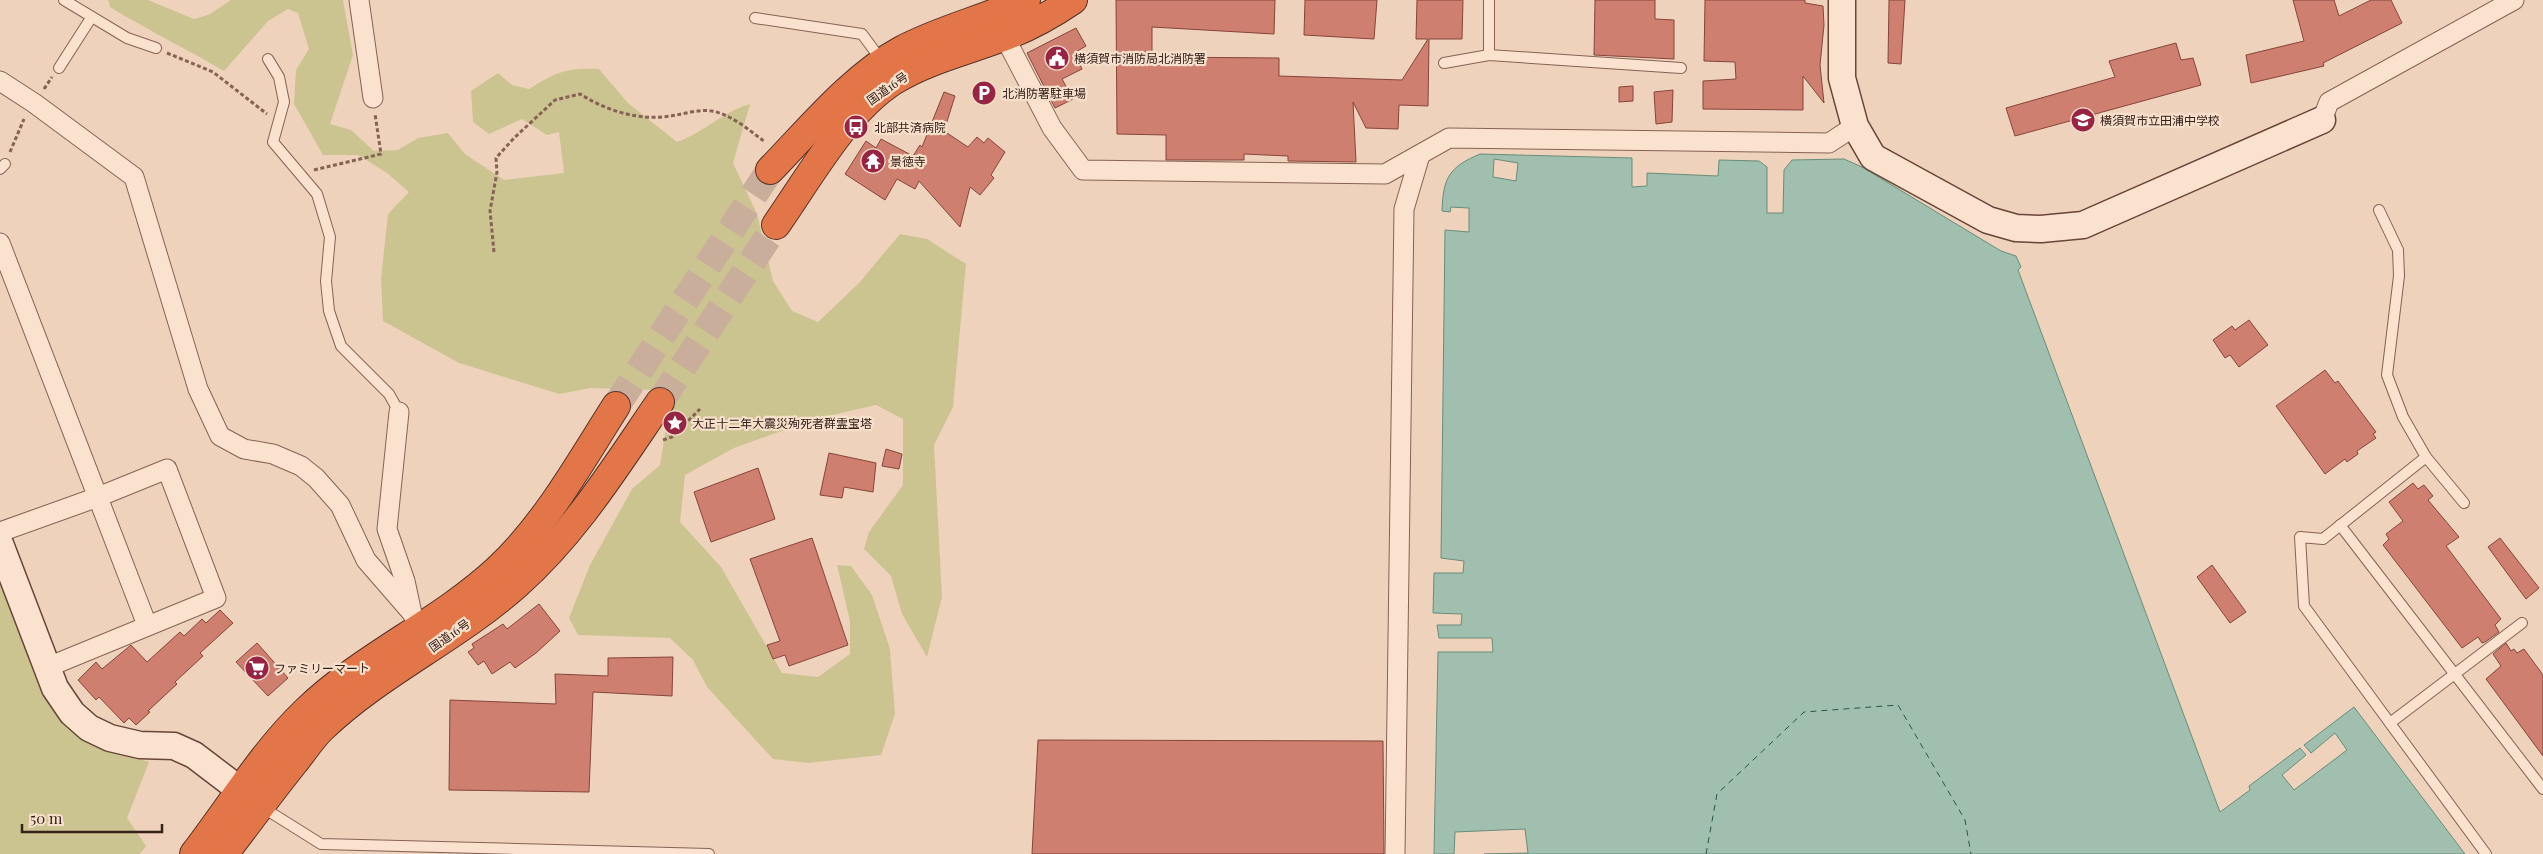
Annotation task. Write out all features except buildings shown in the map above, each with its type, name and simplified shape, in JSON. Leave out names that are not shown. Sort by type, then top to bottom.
[{"type":"highway","name":"国道16号","points":[[999,26],[1026,0]]},
{"type":"highway","name":"国道16号","points":[[776,225],[850,121],[911,46],[1052,14],[1073,0]]},
{"type":"highway","name":"国道16号","points":[[770,170],[854,85],[888,72]]},
{"type":"highway","name":"国道16号","points":[[421,629],[516,585],[580,517],[600,491],[660,402]]},
{"type":"highway","name":"国道16号","points":[[224,854],[250,798],[263,760],[305,711],[341,680],[421,629],[498,569],[523,544],[616,406]]},
{"type":"highway","points":[[573,472],[600,491]]},
{"type":"highway","name":"国道16号","points":[[194,854],[250,798]]},
{"type":"street","points":[[359,0],[373,98]]},
{"type":"street","points":[[1842,0],[1842,78],[1856,126],[1873,157],[1988,220],[2016,228],[2041,229],[2083,225],[2322,120],[2329,102],[2514,0]]},
{"type":"street","points":[[999,26],[1052,128],[1084,170],[1385,174],[1448,138],[1829,143],[1856,126]]},
{"type":"street","points":[[0,81],[34,103],[134,177],[198,389],[220,436],[244,449],[273,454],[301,466],[316,478],[340,505],[366,560],[421,629]]},
{"type":"street","points":[[1395,854],[1404,210],[1420,155]]},
{"type":"street","points":[[0,243],[147,625]]},
{"type":"street","points":[[399,412],[387,529],[421,629]]},
{"type":"street","points":[[0,532],[98,497],[167,468],[216,598],[48,667]]},
{"type":"street","points":[[0,544],[55,688],[72,714],[89,728],[110,738],[140,745],[174,746],[187,752],[250,798]]},
{"type":"lane","points":[[64,0],[127,38],[156,48]]},
{"type":"lane","points":[[1489,55],[1490,0]]},
{"type":"lane","points":[[59,68],[91,18]]},
{"type":"lane","points":[[755,18],[862,34],[888,72]]},
{"type":"lane","points":[[1444,63],[1489,55],[1681,68]]},
{"type":"lane","points":[[268,59],[279,77],[284,102],[273,142],[317,194],[330,236],[326,281],[329,311],[341,346],[389,394],[399,412]]},
{"type":"lane","points":[[2379,210],[2398,250],[2399,276],[2387,374],[2403,417],[2426,456],[2464,503]]},
{"type":"lane","points":[[2426,456],[2323,539],[2300,537],[2304,606],[2486,854]]},
{"type":"lane","points":[[2340,525],[2543,789]]},
{"type":"lane","points":[[2390,723],[2522,623]]},
{"type":"lane","points":[[250,798],[321,844],[507,852],[709,854]]},
{"type":"path","points":[[156,48],[213,72],[278,122]]},
{"type":"path","points":[[2,167],[23,120],[59,68]]},
{"type":"path","points":[[494,252],[490,211],[497,172],[496,158],[514,138],[555,100],[580,94],[591,101],[638,118],[673,116],[693,111],[712,111],[735,120],[765,142]]},
{"type":"path","points":[[299,174],[381,154],[373,98]]},
{"type":"path","points":[[657,441],[672,437],[700,409]]},
{"type":"shaded area","points":[[108,0],[148,0],[194,19],[208,15],[231,0],[343,0],[353,55],[330,124],[351,130],[374,151],[398,150],[418,138],[448,133],[465,154],[504,180],[564,173],[559,132],[547,135],[522,119],[489,134],[473,122],[471,91],[498,73],[512,85],[529,89],[554,75],[569,70],[599,69],[628,103],[677,142],[731,112],[750,104],[733,163],[757,214],[773,281],[792,311],[818,322],[859,283],[900,234],[927,239],[966,264],[953,407],[934,445],[942,597],[927,657],[902,614],[891,576],[864,549],[869,532],[903,485],[903,419],[876,405],[815,419],[734,448],[685,475],[680,522],[721,567],[782,673],[818,677],[850,654],[850,621],[837,565],[851,566],[872,595],[890,649],[895,714],[881,755],[808,763],[773,759],[707,687],[693,660],[670,638],[578,635],[569,618],[590,565],[632,489],[660,465],[670,404],[659,390],[590,388],[559,394],[459,363],[383,321],[381,279],[388,214],[409,192],[387,173],[358,155],[323,155],[294,104],[296,70],[309,49],[298,13],[288,9],[268,21],[224,71],[110,7]]},
{"type":"shaded area","points":[[1480,154],[1632,158],[1632,187],[1647,186],[1647,173],[1718,176],[1719,160],[1759,161],[1767,167],[1767,213],[1783,213],[1784,170],[1792,160],[1844,159],[1862,167],[2001,251],[2016,256],[2021,267],[2018,270],[2220,812],[2250,790],[2249,786],[2300,748],[2306,755],[2282,775],[2294,790],[2347,750],[2335,733],[2311,753],[2304,745],[2354,707],[2465,854],[1484,854],[1528,853],[1525,829],[1455,832],[1454,854],[1434,854],[1438,652],[1493,652],[1492,638],[1439,638],[1437,625],[1461,625],[1462,614],[1433,613],[1434,573],[1463,573],[1464,561],[1441,558],[1445,230],[1469,232],[1469,208],[1451,207],[1450,212],[1442,211],[1446,182],[1455,169]],"holes":[[[1494,159],[1518,163],[1516,181],[1493,177]]]},
{"type":"shaded area","points":[[0,567],[64,721],[100,748],[149,762],[127,818],[146,846],[140,854],[0,854]]},
{"type":"ferry route","points":[[1706,854],[1717,794],[1804,712],[1898,705],[1965,820],[1971,854]]},
{"type":"tunnel","points":[[616,406],[770,170]]},
{"type":"tunnel","points":[[660,402],[776,225]]},
{"type":"place","name":"横須賀市消防局北消防署","points":[[1057,58]]},
{"type":"place","name":"北消防署駐車場","points":[[984,93]]},
{"type":"place","name":"横須賀市立田浦中学校","points":[[2083,120]]},
{"type":"place","name":"北部共済病院","points":[[856,127]]},
{"type":"place","name":"景徳寺","points":[[873,161]]},
{"type":"place","name":"大正十二年大震災殉死者群霊宝塔","points":[[675,423]]},
{"type":"place","name":"ファミリーマート","points":[[257,668]]}]
